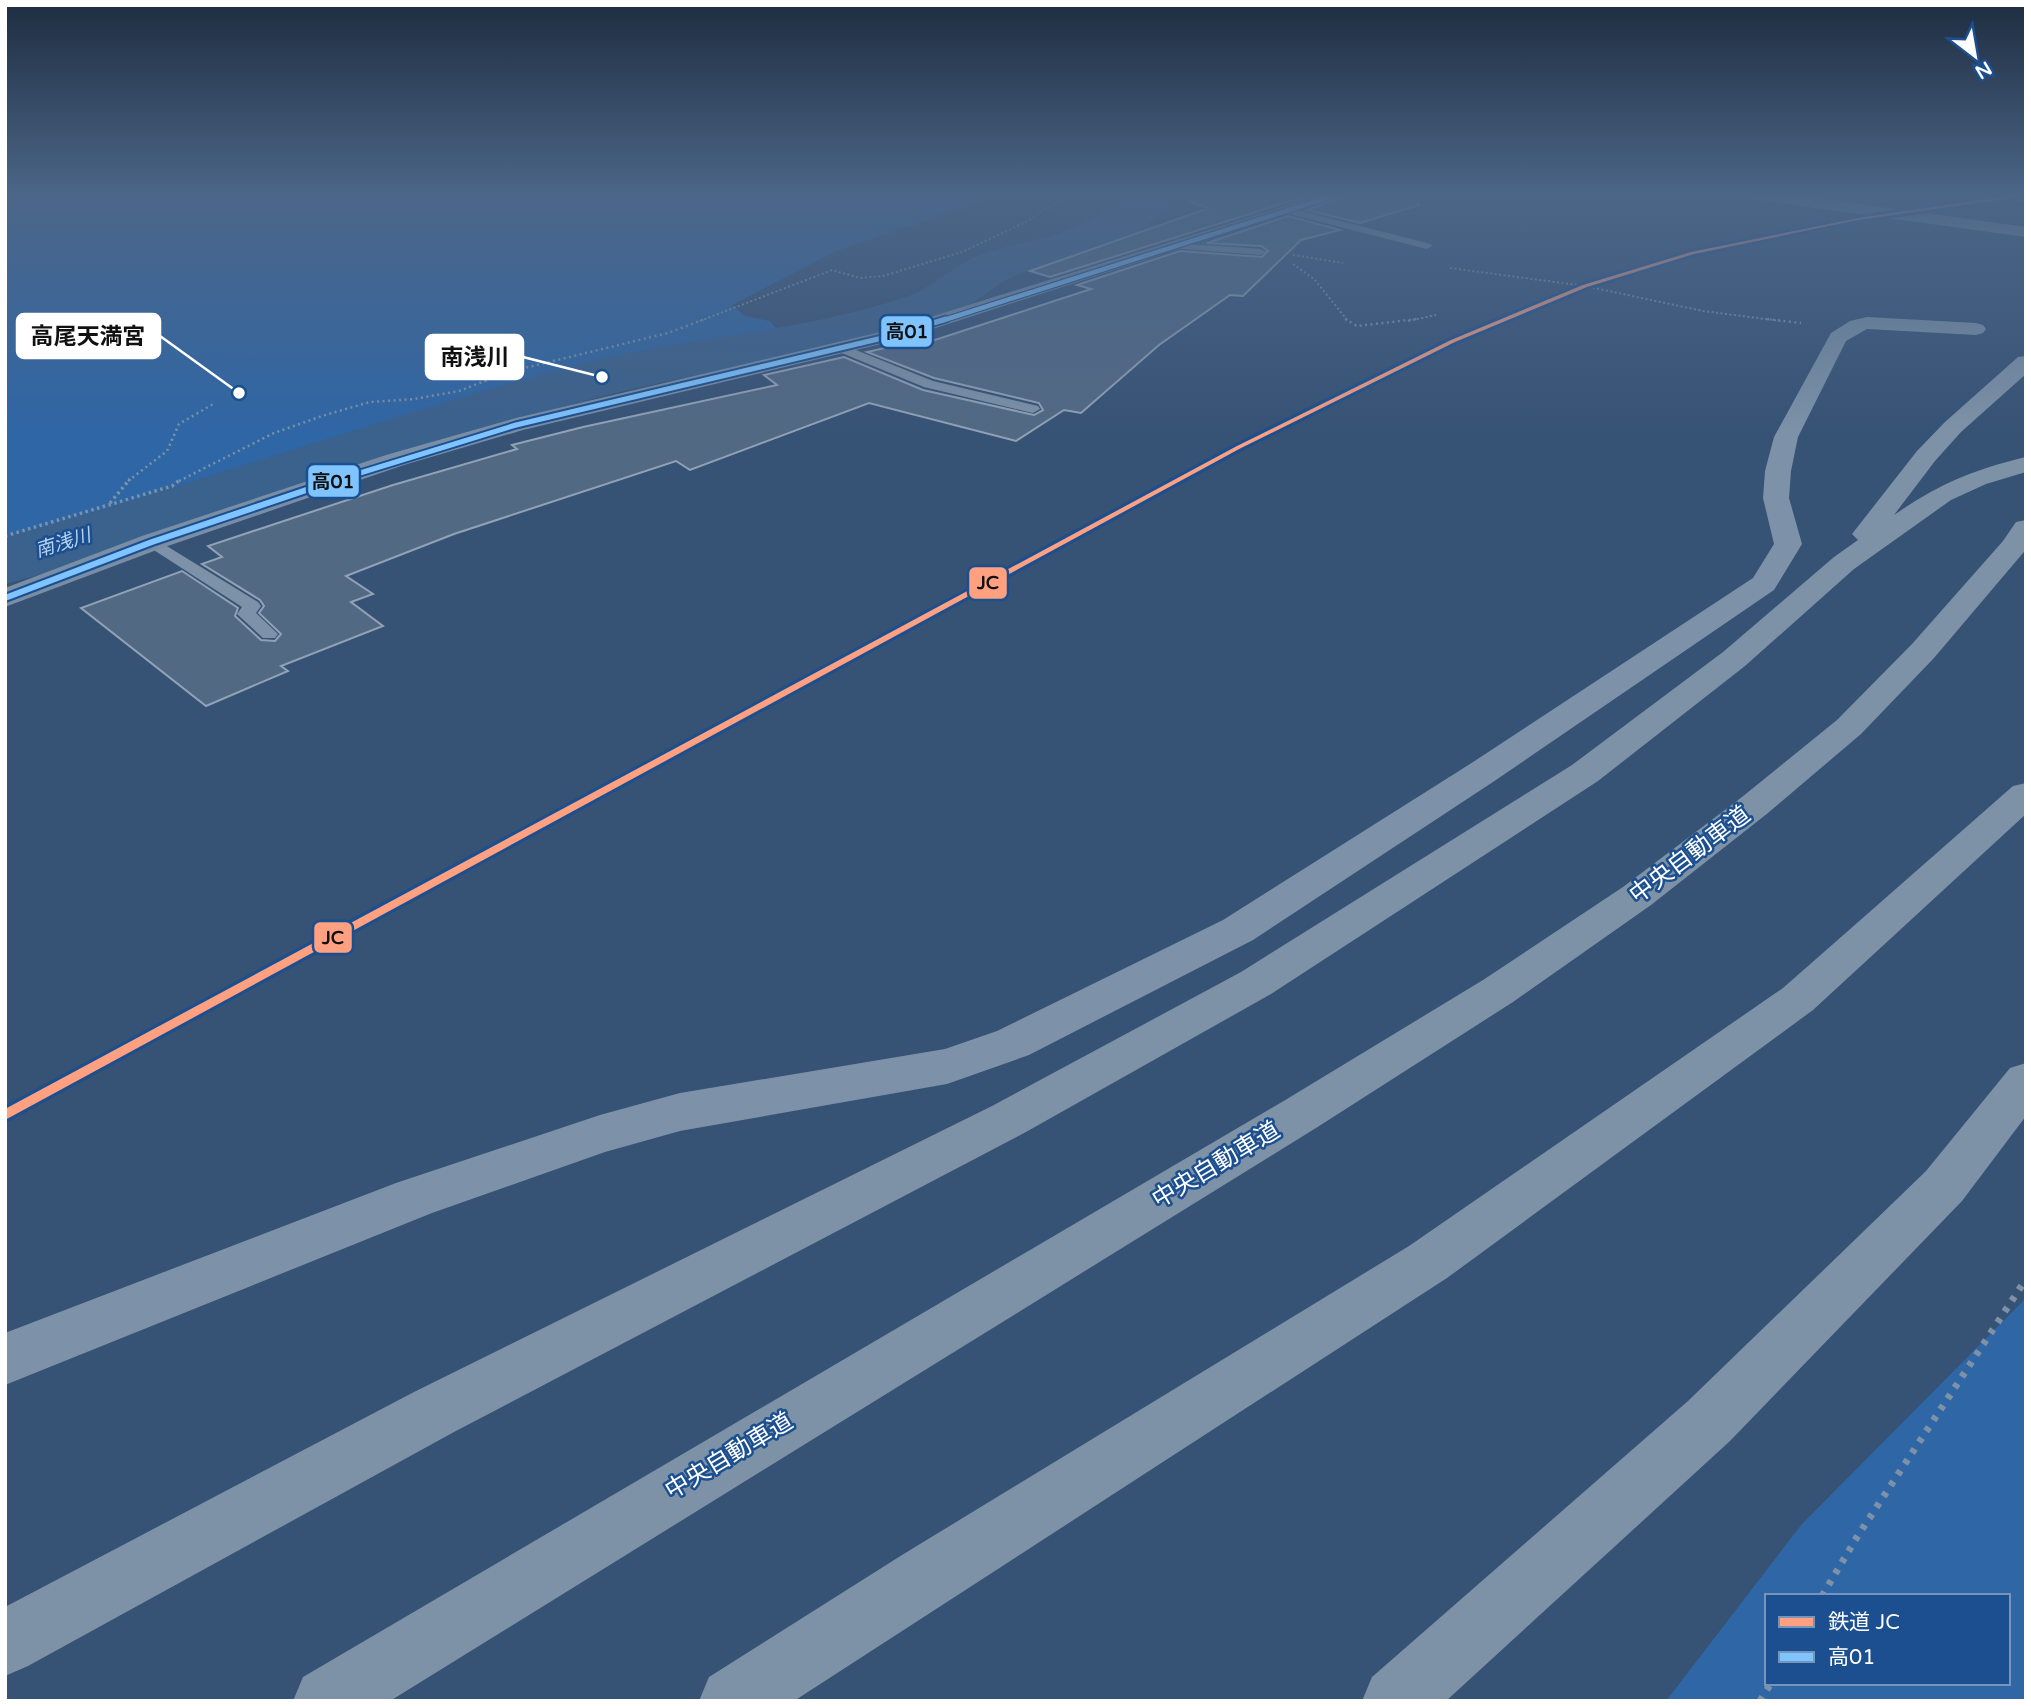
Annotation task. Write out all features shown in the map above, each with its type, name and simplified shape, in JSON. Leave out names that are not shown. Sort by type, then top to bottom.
[{"type":"highway","points":[[1844,563],[1926,456],[1979,402],[2026,362]]},
{"type":"highway","points":[[5,1643],[434,1412],[1009,1119],[1256,983],[1400,894],[1585,773],[1734,659],[1844,563],[1942,494],[1977,479],[2026,464]]},
{"type":"highway","name":"中央自動車道","points":[[327,1701],[1299,1115],[1498,991],[1637,896],[1755,805],[1849,727],[1923,651],[2013,548],[2026,528]]},
{"type":"highway","points":[[733,1701],[924,1577],[1428,1262],[1798,999],[2026,794]]},
{"type":"highway","points":[[1944,1186],[2026,1081]]},
{"type":"highway","points":[[1396,1701],[1709,1421],[2026,1103]]},
{"type":"main road","points":[[5,598],[152,542],[395,460],[516,425],[841,348],[945,319],[1087,274]]},
{"type":"street","points":[[5,1359],[414,1198],[600,1134],[680,1112],[947,1066],[1013,1044],[1238,930],[1483,772],[1764,584],[1788,544],[1776,498],[1778,471],[1786,437],[1838,337],[1857,325],[1883,323],[1976,329]]},
{"type":"lane","points":[[841,348],[929,384],[1033,410]]},
{"type":"lane","points":[[152,542],[252,606],[246,614],[269,634]]},
{"type":"path","points":[[5,536],[172,486],[186,475],[244,450],[274,432],[322,416],[370,402],[414,400],[458,391],[508,372],[668,332],[822,274]]},
{"type":"path","points":[[845,274],[860,278],[891,274]]},
{"type":"path","points":[[1307,274],[1314,279],[1345,319],[1357,326],[1436,316]]},
{"type":"path","points":[[1485,274],[1585,286],[1703,311],[1848,329]]},
{"type":"path","points":[[110,503],[130,478],[158,462],[174,442],[179,424],[215,402]]},
{"type":"path","points":[[1823,1594],[1857,1537],[2026,1279]]},
{"type":"path","points":[[1760,1701],[1770,1685]]},
{"type":"shaded area","points":[[5,274],[792,274],[732,305],[745,316],[770,321],[782,335],[655,359],[5,571]]},
{"type":"shaded area","points":[[2026,1298],[2026,1701],[1666,1701],[1801,1525]]},
{"type":"building","points":[[1039,274],[1061,274],[1050,277]]},
{"type":"building","points":[[1111,274],[1266,274],[1243,296],[1230,295],[1159,345],[1081,413],[1064,410],[1016,441],[869,403],[690,470],[676,461],[454,534],[346,576],[373,594],[351,602],[383,626],[281,666],[288,671],[206,706],[81,608],[182,571],[238,608],[235,616],[261,640],[275,641],[281,634],[259,613],[264,606],[260,600],[202,564],[222,557],[208,546],[393,485],[517,449],[512,445],[777,385],[764,375],[844,357],[923,390],[1034,415],[1043,410],[1039,403],[934,378],[867,352],[929,338],[935,340],[1091,289],[1077,285]]},
{"type":"waterway","name":"南浅川","points":[[5,561],[83,539],[497,406],[602,377],[836,332],[925,308],[951,297],[980,274]]},
{"type":"rail line","name":"JC","points":[[5,1115],[1239,447],[1453,341],[1585,286],[1626,274]]},
{"type":"transit line","name":"高01","points":[[5,598],[152,542],[395,460],[516,425],[895,335],[1088,274]]},
{"type":"place","name":"南浅川","points":[[602,377]]},
{"type":"place","name":"高尾天満宮","points":[[239,393]]}]
